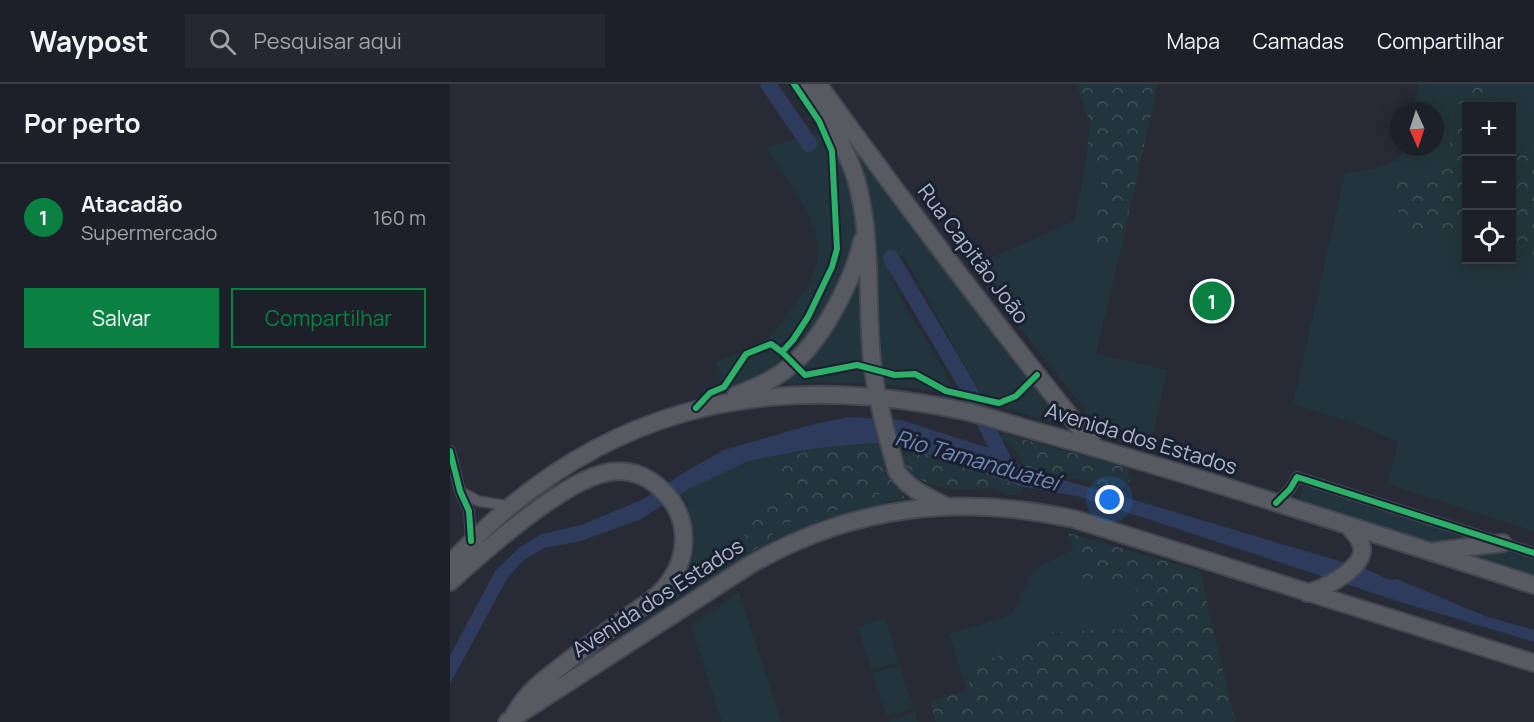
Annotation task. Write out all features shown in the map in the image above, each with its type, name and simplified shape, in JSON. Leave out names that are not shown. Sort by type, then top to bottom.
[{"type":"highway","name":"Rua Capitão João","points":[[809,85],[848,159],[860,198],[865,228],[872,359],[878,397],[897,472],[917,492],[945,506]]},
{"type":"highway","name":"Rua Capitão João","points":[[809,85],[1096,448]]},
{"type":"highway","points":[[715,404],[775,378],[800,356],[832,315],[842,296],[859,254],[865,228]]},
{"type":"highway","name":"Avenida dos Estados","points":[[450,564],[508,506],[559,469],[615,438],[659,420],[715,404],[777,397],[828,395],[878,397],[963,410],[1276,503],[1534,585]]},
{"type":"highway","points":[[450,582],[517,525],[567,491],[602,473],[630,472],[645,477],[667,495],[681,515],[683,528],[681,559],[669,583],[642,607],[537,685],[510,720]]},
{"type":"highway","name":"Avenida dos Estados","points":[[510,720],[748,566],[787,544],[830,528],[886,513],[945,506],[989,506],[1032,510],[1074,519],[1534,663]]},
{"type":"highway","points":[[1307,593],[1328,586],[1359,559],[1362,552],[1359,537],[1350,528]]},
{"type":"highway","points":[[1430,552],[1503,543]]},
{"type":"street","points":[[450,451],[460,491],[469,511],[471,541]]},
{"type":"street","points":[[1276,503],[1290,489],[1297,477],[1534,553]]},
{"type":"street","points":[[460,491],[478,501],[508,506]]},
{"type":"green space","points":[[1076,84],[1158,84],[1121,248],[1097,255],[1085,244],[1098,227],[1087,212],[1102,188],[1099,170],[1086,164],[1090,122]]},
{"type":"green space","points":[[1418,84],[1472,84],[1457,93],[1460,111],[1447,131],[1451,150],[1440,175],[1419,176],[1390,186],[1456,235],[1462,234],[1462,264],[1516,264],[1516,257],[1534,254],[1534,531],[1388,484],[1398,442],[1355,423],[1293,404],[1345,174],[1381,167],[1401,156],[1444,156],[1444,102],[1415,102]]},
{"type":"green space","points":[[1472,84],[1499,84],[1491,94],[1492,102],[1462,102],[1462,234],[1456,235],[1445,227],[1427,239],[1404,229],[1390,185],[1419,176],[1440,175],[1451,150],[1447,132],[1460,111],[1457,93]]},
{"type":"green space","points":[[1499,84],[1534,84],[1534,146],[1529,148],[1516,143],[1516,102],[1492,102],[1491,94]]},
{"type":"green space","points":[[843,128],[1067,426],[986,403],[906,260],[898,253],[886,262],[893,280],[956,396],[898,386],[840,382],[782,385],[723,392],[716,362],[749,350],[771,336],[804,292],[813,274],[818,254],[812,221],[766,147]]},
{"type":"green space","points":[[1516,143],[1529,148],[1534,146],[1534,254],[1516,257]]},
{"type":"green space","points":[[1086,164],[1099,170],[1101,202],[1097,255],[1121,248],[1096,354],[1167,370],[1151,445],[1111,432],[1096,423],[971,267],[1074,221]]},
{"type":"green space","points":[[1002,433],[1127,468],[1131,480],[1118,491],[1105,489],[1099,484],[1027,469],[1011,445],[999,436]]},
{"type":"green space","points":[[880,444],[888,472],[905,498],[825,519],[770,542],[587,655],[688,562],[692,535],[687,508],[690,505],[680,495],[748,461],[810,449]]},
{"type":"green space","points":[[869,447],[882,449],[888,472],[905,498],[896,501],[888,494],[875,494],[872,503],[830,511],[816,521],[802,518],[776,526],[769,541],[752,551],[744,535],[757,514],[785,497],[787,479],[770,472],[772,460],[811,451]]},
{"type":"green space","points":[[914,449],[1022,487],[1020,495],[1007,495],[994,487],[965,489],[943,487],[914,478],[903,456]]},
{"type":"green space","points":[[1304,486],[1470,540],[1436,543],[1426,541],[1299,501]]},
{"type":"green space","points":[[1068,533],[1200,571],[1235,722],[936,722],[930,702],[967,690],[973,667],[1053,632],[1130,629],[1137,590],[1124,578],[1085,584]]},
{"type":"green space","points":[[1496,549],[1534,559],[1534,576],[1465,553]]},
{"type":"green space","points":[[1074,550],[1085,584],[1124,578],[1138,590],[1130,630],[1053,632],[967,690],[949,634],[1011,615],[1034,569]]},
{"type":"green space","points":[[739,592],[781,722],[722,722],[691,626]]},
{"type":"green space","points":[[885,619],[899,662],[872,670],[858,627]]},
{"type":"green space","points":[[900,665],[913,708],[886,716],[873,673]]},
{"type":"green space","points":[[915,712],[918,722],[888,721]]},
{"type":"water","name":"Rio Tamanduateí","points":[[849,417],[901,420],[998,451],[1027,470],[1366,569],[1390,580],[1397,579],[1485,616],[1534,630],[1534,642],[1404,603],[1077,496],[1022,487],[905,446],[870,443],[810,449],[748,461],[689,489],[639,520],[581,541],[545,548],[525,559],[508,577],[450,684],[450,656],[495,571],[520,547],[542,534],[581,525],[644,499],[683,473],[724,450],[810,425]]},
{"type":"waterway","points":[[768,84],[809,144]]},
{"type":"waterway","name":"Rio Tamanduateí","points":[[891,258],[967,386],[1006,466]]},
{"type":"cycle path","points":[[696,408],[710,393],[724,387],[746,354],[771,344],[782,352],[808,317],[832,267],[837,249],[832,151],[819,121],[794,84]]},
{"type":"cycle path","points":[[782,352],[805,375],[857,365],[895,375],[915,374],[946,391],[999,403],[1016,396],[1037,375]]},
{"type":"cycle path","points":[[450,451],[460,491],[469,511],[471,541]]},
{"type":"cycle path","points":[[1276,503],[1290,489],[1297,477],[1534,553]]},
{"type":"place","name":"Atacadão","points":[[1212,301]]}]
